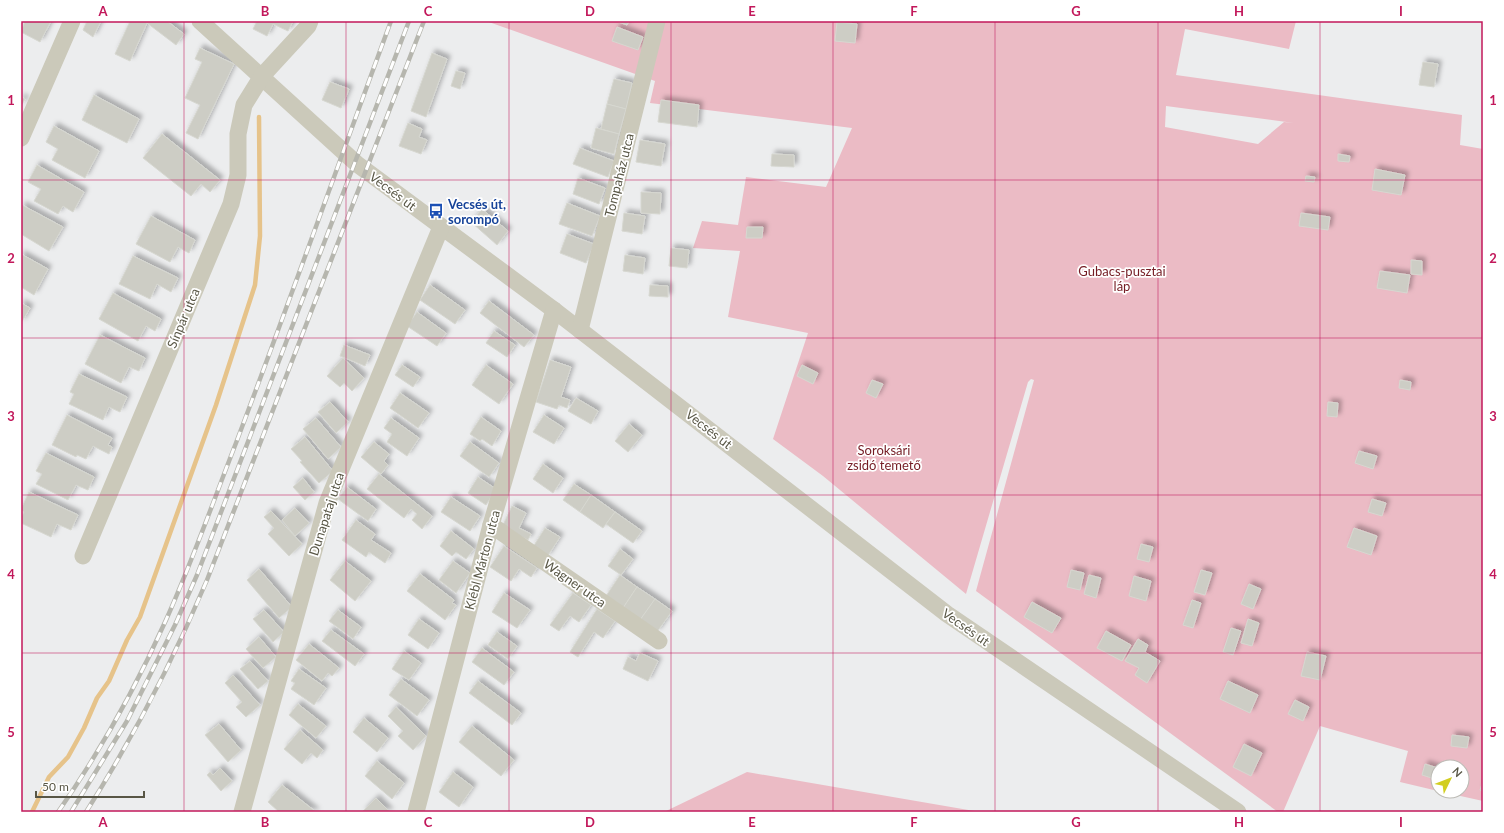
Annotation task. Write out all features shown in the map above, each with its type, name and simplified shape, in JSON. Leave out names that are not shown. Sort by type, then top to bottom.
[{"type":"street","points":[[21,137],[72,21]]},
{"type":"street","name":"Vecsés út","points":[[200,21],[355,162],[554,310],[948,614],[1238,812]]},
{"type":"street","name":"Sínpár utca","points":[[83,556],[231,204],[238,175],[238,134],[244,105],[262,76],[308,26],[310,21]]},
{"type":"street","name":"Tompaház utca","points":[[580,330],[657,21]]},
{"type":"street","name":"Dunapataj utca","points":[[242,812],[327,503],[441,227]]},
{"type":"street","name":"Klébl Márton utca","points":[[416,812],[491,525],[554,310]]},
{"type":"street","name":"Wagner utca","points":[[491,525],[659,641]]},
{"type":"green space","points":[[486,21],[1296,21],[1289,49],[1185,29],[1176,75],[1462,115],[1460,145],[1483,149],[1483,801],[1470,798],[1470,759],[1430,759],[1430,789],[1400,782],[1408,751],[1320,726],[1283,812],[1278,812],[976,591],[1034,380],[1031,379],[1028,382],[966,594],[823,476],[773,439],[808,333],[728,317],[740,251],[693,248],[702,221],[738,225],[746,177],[826,187],[852,128],[650,103],[655,81]],"holes":[[[1166,106],[1294,123],[1284,122],[1258,144],[1165,127]]]},
{"type":"green space","points":[[747,772],[980,812],[664,812]]},
{"type":"building","points":[[25,21],[51,21],[40,42],[21,32]]},
{"type":"building","points":[[87,21],[101,21],[93,37],[83,30]]},
{"type":"building","points":[[130,21],[167,21],[184,34],[176,45],[147,23],[130,61],[115,54]]},
{"type":"building","points":[[257,21],[293,21],[288,31],[273,24],[267,36],[253,29]]},
{"type":"building","points":[[616,21],[629,21],[627,25]]},
{"type":"building","points":[[837,22],[857,24],[855,43],[835,41]]},
{"type":"building","points":[[617,27],[643,37],[638,50],[612,41]]},
{"type":"building","points":[[200,48],[234,64],[198,139],[186,133],[200,105],[185,98],[202,62],[195,59]]},
{"type":"building","points":[[432,53],[447,59],[426,117],[411,111]]},
{"type":"building","points":[[1423,62],[1438,64],[1434,87],[1419,85]]},
{"type":"building","points":[[456,71],[465,73],[460,89],[451,86]]},
{"type":"building","points":[[614,79],[632,83],[626,109],[607,104]]},
{"type":"building","points":[[330,82],[349,89],[341,108],[322,100]]},
{"type":"building","points":[[94,95],[139,119],[127,143],[82,120]]},
{"type":"building","points":[[21,97],[25,99],[21,106]]},
{"type":"building","points":[[661,100],[699,105],[697,127],[658,122]]},
{"type":"building","points":[[607,104],[626,109],[619,134],[601,129]]},
{"type":"building","points":[[408,123],[422,129],[419,137],[427,140],[421,154],[399,146]]},
{"type":"building","points":[[54,126],[99,151],[85,178],[52,160],[58,149],[46,142]]},
{"type":"building","points":[[596,128],[619,134],[614,154],[591,148]]},
{"type":"building","points":[[162,134],[220,180],[210,192],[201,184],[191,196],[143,158]]},
{"type":"building","points":[[640,140],[665,144],[661,166],[636,162]]},
{"type":"building","points":[[580,148],[614,161],[608,177],[573,164]]},
{"type":"building","points":[[772,154],[794,155],[794,167],[771,166]]},
{"type":"building","points":[[1338,154],[1350,156],[1349,162],[1338,161]]},
{"type":"building","points":[[37,165],[84,192],[73,212],[63,206],[58,214],[34,201],[41,189],[28,182]]},
{"type":"building","points":[[1375,169],[1405,175],[1401,195],[1372,190]]},
{"type":"building","points":[[1306,176],[1315,177],[1314,182],[1305,181]]},
{"type":"building","points":[[578,178],[605,188],[599,204],[573,194]]},
{"type":"building","points":[[641,192],[661,193],[660,214],[641,213]]},
{"type":"building","points":[[567,203],[600,216],[592,236],[559,224]]},
{"type":"building","points":[[22,205],[63,227],[49,251],[21,234]]},
{"type":"building","points":[[482,209],[508,231],[497,245],[471,222]]},
{"type":"building","points":[[624,213],[645,216],[642,234],[622,231]]},
{"type":"building","points":[[1301,213],[1330,217],[1328,230],[1299,226]]},
{"type":"building","points":[[151,216],[195,240],[189,253],[178,247],[170,262],[136,244]]},
{"type":"building","points":[[747,227],[763,227],[762,238],[746,238]]},
{"type":"building","points":[[567,234],[594,244],[586,263],[560,253]]},
{"type":"building","points":[[671,248],[689,250],[687,268],[669,266]]},
{"type":"building","points":[[21,254],[48,269],[34,295],[21,287]]},
{"type":"building","points":[[625,255],[645,258],[643,274],[623,271]]},
{"type":"building","points":[[133,256],[178,278],[171,292],[157,284],[150,299],[119,284]]},
{"type":"building","points":[[1411,260],[1422,261],[1422,275],[1411,274]]},
{"type":"building","points":[[1380,271],[1410,275],[1407,293],[1377,288]]},
{"type":"building","points":[[430,285],[465,310],[455,324],[420,300]]},
{"type":"building","points":[[650,285],[668,286],[668,297],[649,296]]},
{"type":"building","points":[[113,293],[161,319],[155,331],[146,326],[138,341],[99,319]]},
{"type":"building","points":[[489,301],[534,335],[524,347],[480,313]]},
{"type":"building","points":[[21,303],[30,308],[21,323]]},
{"type":"building","points":[[417,312],[446,333],[437,346],[407,326]]},
{"type":"building","points":[[494,331],[515,345],[507,357],[486,343]]},
{"type":"building","points":[[100,335],[145,358],[139,371],[129,367],[121,383],[85,364]]},
{"type":"building","points":[[344,345],[370,355],[365,366],[340,356]]},
{"type":"building","points":[[343,358],[364,378],[352,391],[344,383],[340,387],[327,376]]},
{"type":"building","points":[[550,360],[571,367],[561,397],[570,400],[567,408],[559,405],[557,409],[536,402]]},
{"type":"building","points":[[402,365],[420,377],[413,387],[395,375]]},
{"type":"building","points":[[486,365],[513,384],[499,404],[472,385]]},
{"type":"building","points":[[802,365],[818,373],[813,384],[797,376]]},
{"type":"building","points":[[79,374],[127,397],[120,412],[109,407],[103,420],[69,404],[74,394],[70,392]]},
{"type":"building","points":[[872,380],[883,384],[876,398],[866,393]]},
{"type":"building","points":[[1400,380],[1411,382],[1410,390],[1399,388]]},
{"type":"building","points":[[400,393],[429,413],[418,428],[390,408]]},
{"type":"building","points":[[576,398],[598,411],[591,424],[568,411]]},
{"type":"building","points":[[330,402],[348,422],[336,433],[318,412]]},
{"type":"building","points":[[1328,402],[1338,403],[1337,417],[1327,416]]},
{"type":"building","points":[[67,415],[112,438],[108,445],[112,447],[109,454],[93,446],[86,459],[77,455],[76,457],[52,445]]},
{"type":"building","points":[[544,415],[564,428],[554,444],[533,432]]},
{"type":"building","points":[[481,417],[501,431],[492,446],[482,439],[480,441],[470,434]]},
{"type":"building","points":[[316,418],[341,447],[328,459],[303,429]]},
{"type":"building","points":[[391,418],[419,438],[407,456],[387,442],[392,434],[384,428]]},
{"type":"building","points":[[629,424],[642,435],[628,452],[615,441]]},
{"type":"building","points":[[305,437],[333,471],[319,483],[300,462],[302,461],[291,449]]},
{"type":"building","points":[[374,442],[389,454],[384,461],[388,465],[381,474],[361,457]]},
{"type":"building","points":[[470,442],[499,463],[489,477],[460,456]]},
{"type":"building","points":[[1359,451],[1377,456],[1373,469],[1355,463]]},
{"type":"building","points":[[46,453],[94,477],[88,490],[76,485],[68,500],[36,484],[42,474],[36,471]]},
{"type":"building","points":[[543,464],[563,478],[553,493],[533,479]]},
{"type":"building","points":[[379,474],[432,516],[422,529],[412,520],[417,514],[411,509],[404,518],[367,489]]},
{"type":"building","points":[[478,477],[496,489],[486,505],[468,493]]},
{"type":"building","points":[[303,478],[314,492],[305,500],[293,487]]},
{"type":"building","points":[[574,484],[591,495],[580,512],[563,500]]},
{"type":"building","points":[[347,487],[376,509],[368,521],[338,499]]},
{"type":"building","points":[[29,492],[78,515],[71,530],[57,524],[51,537],[21,523],[21,518],[24,512],[21,509]]},
{"type":"building","points":[[591,495],[615,512],[603,528],[580,512]]},
{"type":"building","points":[[451,497],[480,516],[470,531],[441,512]]},
{"type":"building","points":[[1372,499],[1386,503],[1382,516],[1368,512]]},
{"type":"building","points":[[512,506],[526,513],[519,528],[531,534],[528,540],[502,527]]},
{"type":"building","points":[[295,508],[309,523],[295,536],[282,520]]},
{"type":"building","points":[[271,511],[302,544],[289,556],[268,534],[274,528],[264,517]]},
{"type":"building","points":[[615,512],[642,531],[633,543],[606,524]]},
{"type":"building","points":[[356,520],[375,534],[371,540],[391,553],[385,563],[369,552],[366,557],[342,540]]},
{"type":"building","points":[[545,528],[560,537],[547,557],[533,547]]},
{"type":"building","points":[[1354,528],[1377,536],[1371,555],[1347,547]]},
{"type":"building","points":[[451,531],[474,549],[466,559],[456,552],[452,556],[440,546]]},
{"type":"building","points":[[1141,544],[1153,547],[1149,562],[1137,559]]},
{"type":"building","points":[[504,546],[537,568],[531,577],[519,569],[511,581],[490,567]]},
{"type":"building","points":[[620,549],[633,559],[621,575],[608,566]]},
{"type":"building","points":[[345,561],[371,581],[355,601],[330,580]]},
{"type":"building","points":[[453,561],[470,573],[456,593],[439,580]]},
{"type":"building","points":[[259,569],[292,607],[279,618],[247,580]]},
{"type":"building","points":[[1071,570],[1084,573],[1080,590],[1067,587]]},
{"type":"building","points":[[1201,570],[1212,573],[1205,595],[1194,592]]},
{"type":"building","points":[[420,574],[454,600],[452,603],[456,605],[445,620],[407,591]]},
{"type":"building","points":[[620,575],[637,587],[623,608],[606,596]]},
{"type":"building","points":[[1089,575],[1101,578],[1096,598],[1084,594]]},
{"type":"building","points":[[1134,576],[1151,581],[1146,601],[1129,596]]},
{"type":"building","points":[[1249,584],[1261,589],[1253,609],[1241,604]]},
{"type":"building","points":[[637,587],[655,599],[640,620],[623,608]]},
{"type":"building","points":[[504,593],[530,610],[517,628],[492,612]]},
{"type":"building","points":[[573,593],[591,605],[579,622],[570,616],[559,631],[550,625]]},
{"type":"building","points":[[655,599],[672,611],[657,632],[640,620]]},
{"type":"building","points":[[1192,600],[1201,603],[1193,628],[1183,625]]},
{"type":"building","points":[[1032,602],[1061,618],[1052,633],[1024,617]]},
{"type":"building","points":[[597,609],[615,621],[603,638],[594,632],[578,657],[570,652]]},
{"type":"building","points":[[264,610],[284,632],[273,642],[253,619]]},
{"type":"building","points":[[338,610],[361,627],[353,639],[329,621]]},
{"type":"building","points":[[419,619],[439,633],[428,649],[408,635]]},
{"type":"building","points":[[1248,619],[1259,623],[1252,646],[1241,643]]},
{"type":"building","points":[[1231,628],[1241,631],[1233,655],[1223,652]]},
{"type":"building","points":[[331,630],[364,654],[355,666],[322,641]]},
{"type":"building","points":[[1106,631],[1131,645],[1122,661],[1097,648]]},
{"type":"building","points":[[497,632],[517,646],[508,659],[488,645]]},
{"type":"building","points":[[259,637],[276,657],[263,668],[246,649]]},
{"type":"building","points":[[1138,639],[1148,645],[1145,652],[1160,661],[1147,683],[1135,675],[1139,668],[1125,661]]},
{"type":"building","points":[[309,644],[339,668],[332,676],[328,673],[322,681],[296,660]]},
{"type":"building","points":[[482,648],[514,672],[504,685],[472,662]]},
{"type":"building","points":[[404,651],[421,663],[409,680],[392,669]]},
{"type":"building","points":[[1307,652],[1326,656],[1320,680],[1301,676]]},
{"type":"building","points":[[640,653],[658,661],[648,681],[623,669],[628,657],[636,661]]},
{"type":"building","points":[[250,661],[268,681],[258,689],[240,669]]},
{"type":"building","points":[[299,669],[326,688],[314,705],[291,689],[295,683],[291,681]]},
{"type":"building","points":[[233,675],[260,705],[246,717],[236,707],[242,702],[225,683]]},
{"type":"building","points":[[401,679],[429,700],[417,716],[389,695]]},
{"type":"building","points":[[478,681],[521,713],[512,725],[469,693]]},
{"type":"building","points":[[1228,681],[1258,695],[1250,713],[1220,699]]},
{"type":"building","points":[[1295,700],[1309,707],[1303,721],[1288,714]]},
{"type":"building","points":[[298,704],[326,726],[316,738],[289,715]]},
{"type":"building","points":[[396,707],[426,736],[413,750],[398,736],[403,731],[388,716]]},
{"type":"building","points":[[364,718],[388,738],[377,752],[353,732]]},
{"type":"building","points":[[219,724],[241,750],[228,762],[205,735]]},
{"type":"building","points":[[472,726],[514,760],[501,776],[459,742]]},
{"type":"building","points":[[300,730],[323,750],[317,758],[311,753],[302,764],[284,749]]},
{"type":"building","points":[[1452,735],[1469,737],[1467,748],[1451,746]]},
{"type":"building","points":[[1244,744],[1262,753],[1251,776],[1233,767]]},
{"type":"building","points":[[377,761],[404,783],[392,799],[365,776]]},
{"type":"building","points":[[1425,764],[1430,766],[1430,778],[1422,775]]},
{"type":"building","points":[[220,768],[232,781],[221,791],[207,775],[210,772],[213,775]]},
{"type":"building","points":[[453,772],[473,787],[459,807],[439,792]]},
{"type":"building","points":[[1483,781],[1483,792],[1480,790]]},
{"type":"building","points":[[282,785],[316,812],[279,812],[268,802]]},
{"type":"building","points":[[376,798],[390,812],[362,812]]},
{"type":"waterway","points":[[32,812],[49,777],[68,757],[84,728],[97,698],[109,681],[127,640],[140,617],[216,405],[255,285],[260,236],[259,117]]},
{"type":"railway","points":[[58,812],[103,743],[130,694],[176,598],[256,390],[391,21]]},
{"type":"railway","points":[[71,812],[127,721],[175,625],[197,575],[409,21]]},
{"type":"railway","points":[[86,812],[120,756],[151,699],[207,580],[424,21]]},
{"type":"place","name":"Vecsés út, sorompó","points":[[436,211]]},
{"type":"park label","name":"Gubacs-pusztai láp","points":[[1122,278]]},
{"type":"park label","name":"Soroksári zsidó temető","points":[[884,458]]}]
